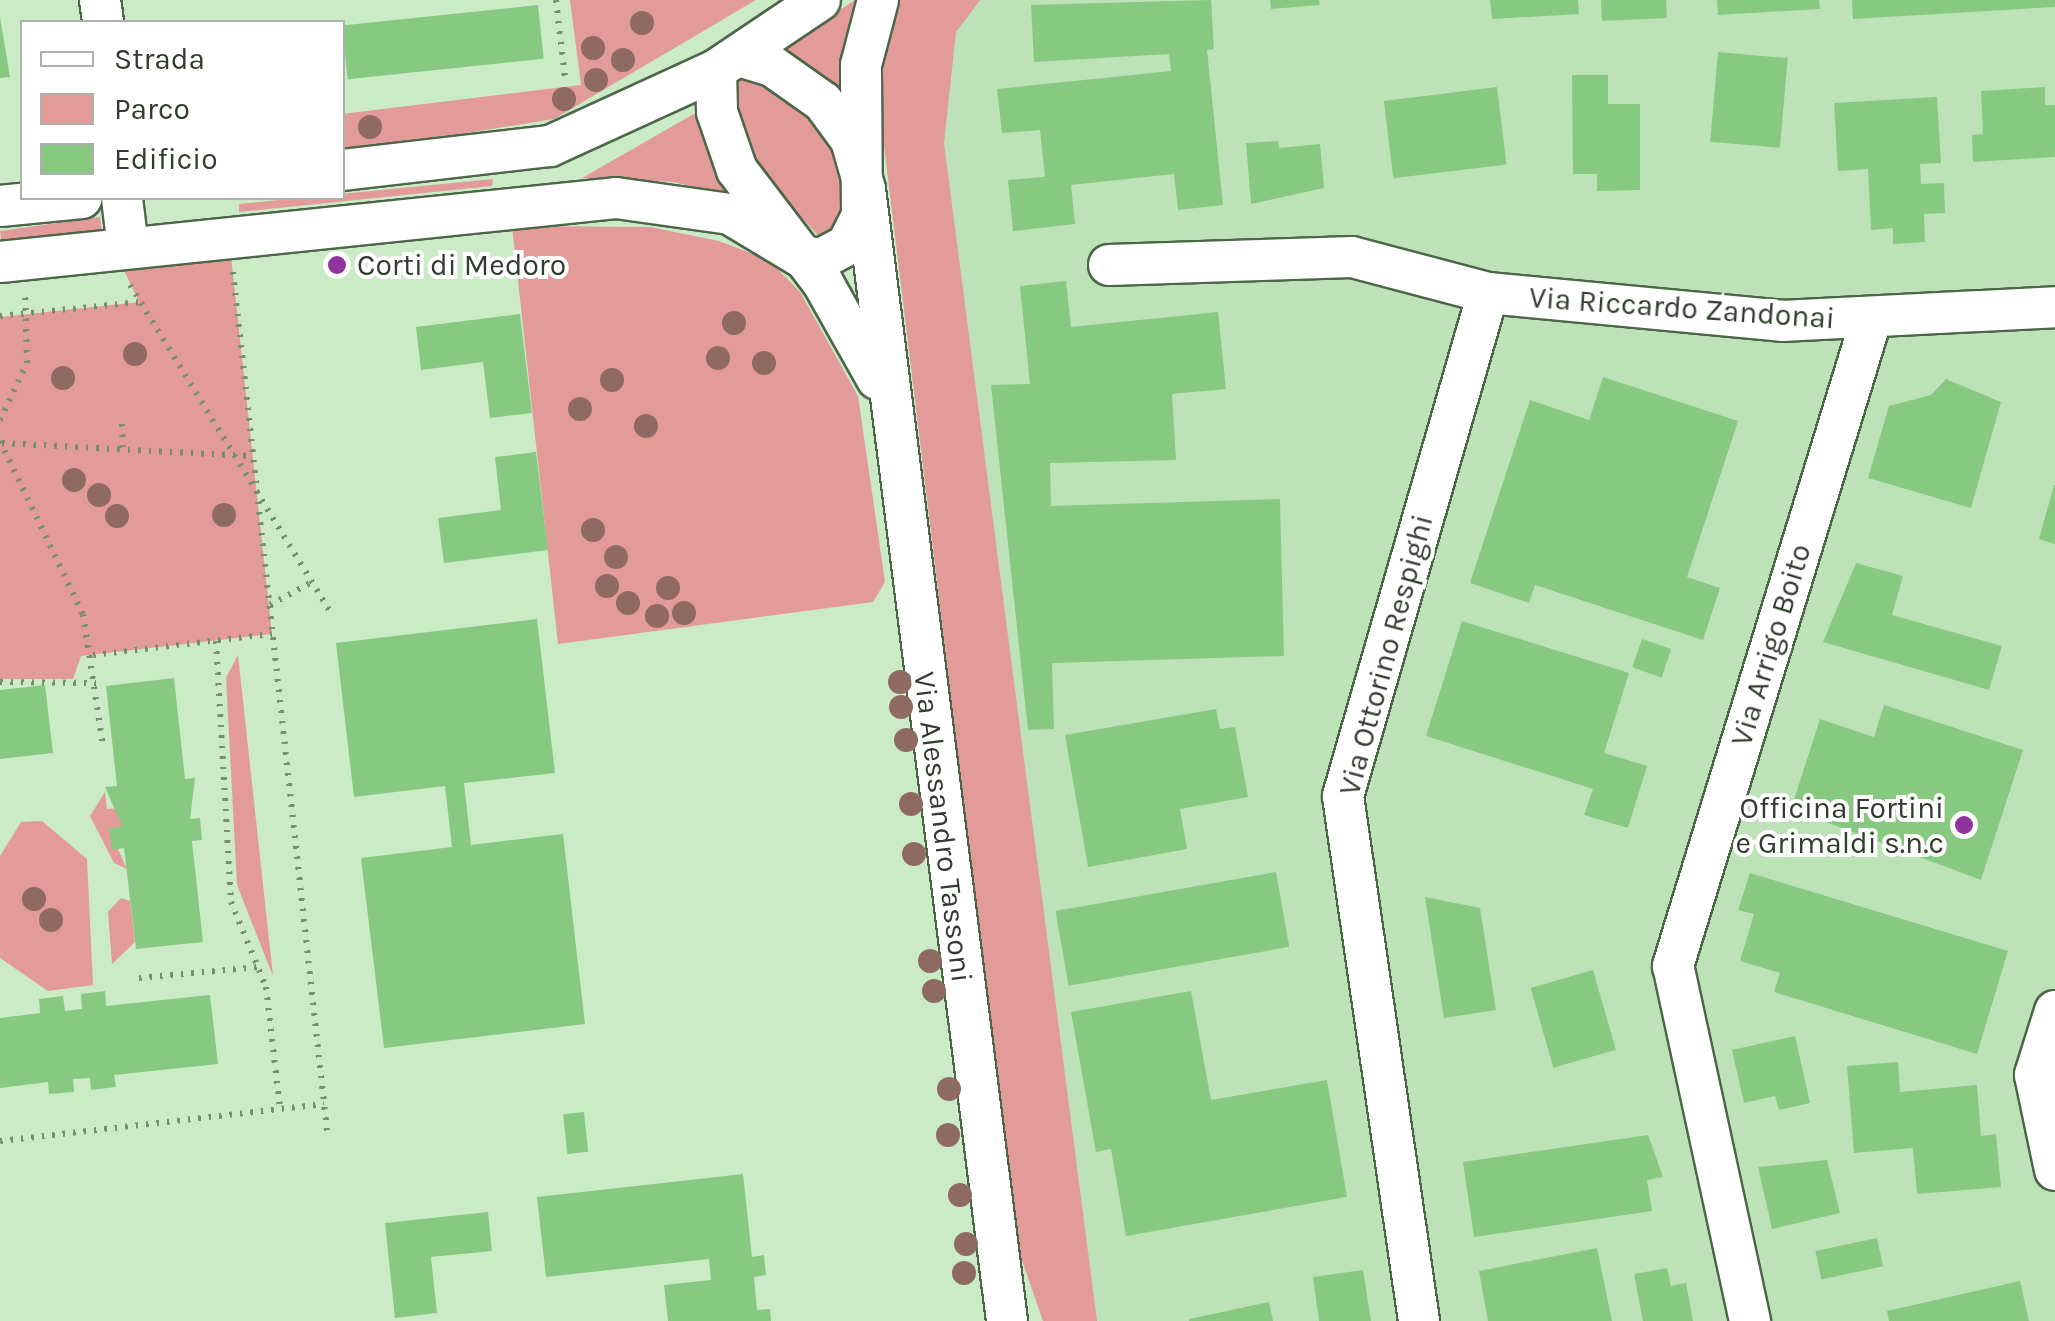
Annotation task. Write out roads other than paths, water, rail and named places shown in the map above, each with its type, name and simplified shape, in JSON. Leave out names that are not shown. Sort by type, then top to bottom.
[{"type":"street","points":[[345,170],[550,146],[728,63],[820,0]]},
{"type":"street","points":[[800,256],[837,252],[856,234],[861,65],[878,0]]},
{"type":"street","name":"Via Alessandro Tassoni","points":[[728,63],[717,112],[737,170],[849,324],[889,406]]},
{"type":"street","name":"Via Alessandro Tassoni","points":[[482,208],[610,148],[728,63],[772,66],[823,102],[858,160],[1006,1321]]},
{"type":"street","points":[[0,206],[51,200]]},
{"type":"street","points":[[118,249],[122,200]]},
{"type":"street","name":"Via Alessandro Tassoni","points":[[11,261],[482,208],[687,202],[730,214],[800,256]]},
{"type":"street","name":"Via Riccardo Zandonai","points":[[1109,266],[1352,257],[1488,293],[1782,321],[1871,320],[2055,308]]},
{"type":"street","name":"Via Ottorino Respighi","points":[[1420,1321],[1343,796],[1488,293]]},
{"type":"street","name":"Via Arrigo Boito","points":[[1750,1321],[1673,966],[1871,320]]},
{"type":"street","points":[[2055,1010],[2035,1075],[2055,1170]]},
{"type":"street","name":"Via Alessandro Tassoni","points":[[997,1247],[1029,1321]]},
{"type":"place","name":"Corti di Medoro","points":[[337,265]]},
{"type":"place","name":"Officina Fortini e Grimaldi s.n.c","points":[[1964,825]]}]
